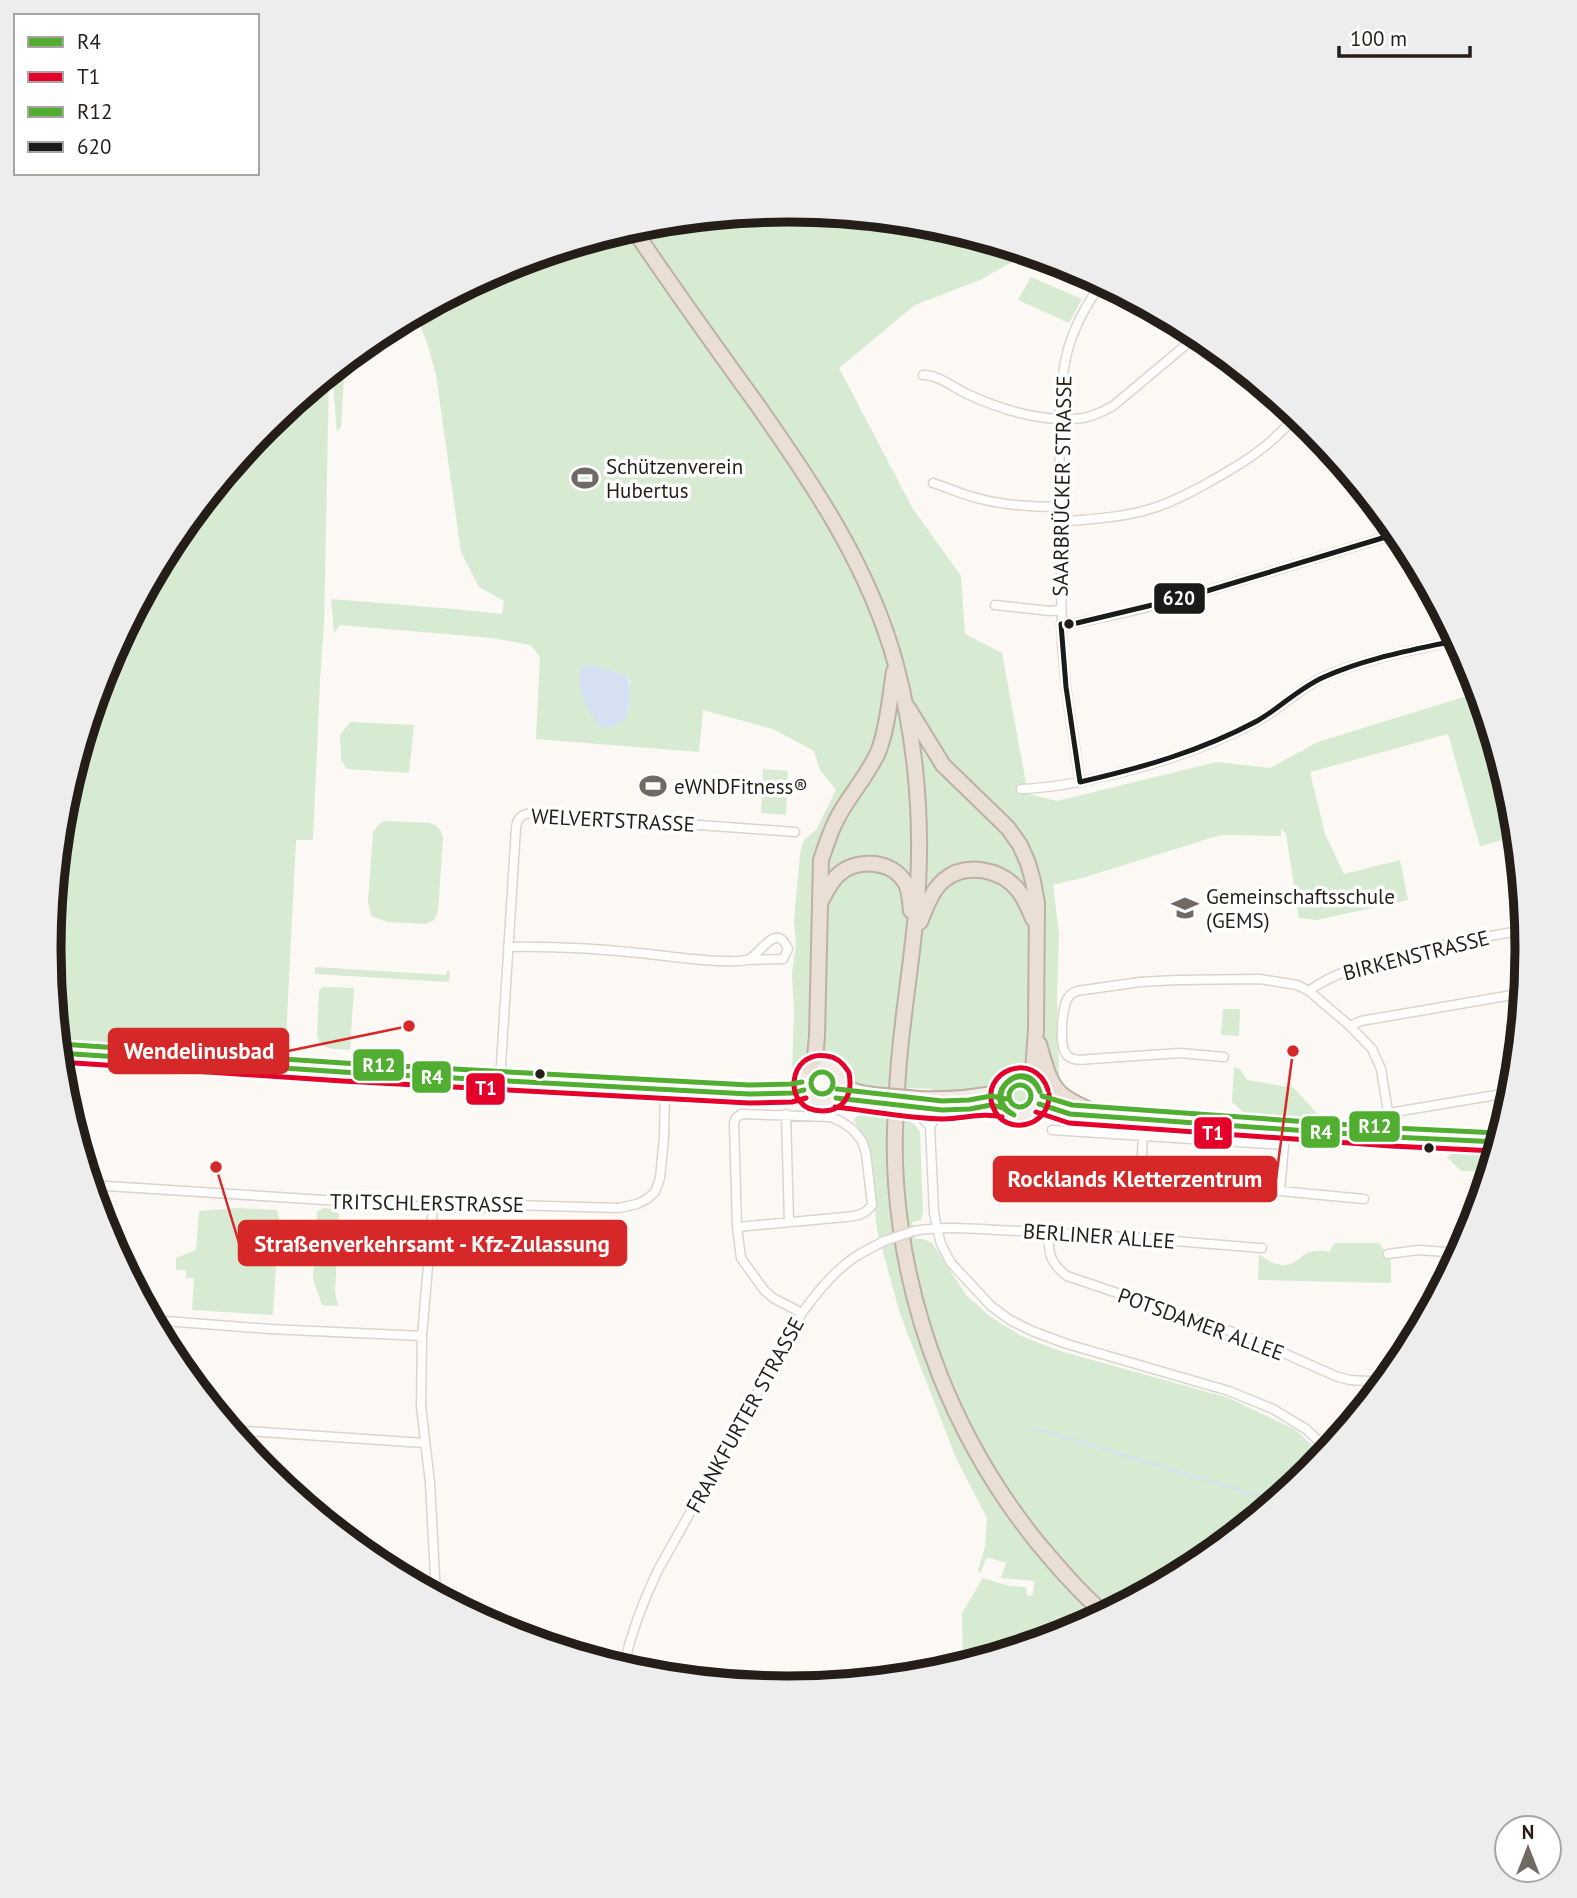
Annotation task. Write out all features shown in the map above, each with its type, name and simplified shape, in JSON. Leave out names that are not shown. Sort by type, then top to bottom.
[{"type":"highway","points":[[639,238],[828,510],[868,589],[895,662],[916,774],[920,835],[914,937],[899,1063],[895,1138],[900,1223],[910,1279],[941,1381],[991,1477],[1054,1563],[1098,1607]]},
{"type":"highway","points":[[809,1068],[815,1058],[817,1036],[821,860],[839,814],[878,752],[886,726],[895,662]]},
{"type":"highway","points":[[904,701],[943,765],[1008,828],[1020,845],[1034,881],[1037,903],[1036,1029],[1028,1079]]},
{"type":"highway","points":[[820,903],[836,876],[847,868],[873,863],[884,866],[906,884],[914,937]]},
{"type":"highway","points":[[914,937],[938,886],[946,878],[969,869],[992,873],[1017,888],[1035,924]]},
{"type":"highway","points":[[1036,1029],[1048,1076],[1054,1088],[1065,1098],[1102,1116]]},
{"type":"highway","points":[[817,1036],[822,1056],[828,1064]]},
{"type":"main road","points":[[69,1054],[749,1094],[792,1093],[804,1090]]},
{"type":"main road","points":[[872,1099],[845,1086],[837,1070],[828,1064],[809,1068],[804,1076],[804,1090],[807,1096],[817,1103],[836,1098],[872,1099],[942,1110],[991,1105],[1003,1108],[1013,1115],[1025,1116],[1031,1114],[1039,1104],[1040,1093],[1028,1079],[1008,1080],[1001,1091],[1003,1108]]},
{"type":"main road","points":[[836,1098],[840,1093],[842,1080]]},
{"type":"main road","points":[[916,1104],[1001,1091]]},
{"type":"main road","points":[[1039,1104],[1070,1114],[1490,1142]]},
{"type":"street","name":"SAARBRÜCKER STRASSE","points":[[1080,782],[1066,687],[1060,610],[1059,418],[1066,354],[1072,333],[1096,291]]},
{"type":"street","points":[[923,375],[936,377],[985,402],[1017,412],[1044,417],[1083,418],[1113,406],[1190,342]]},
{"type":"street","points":[[1060,522],[1129,514],[1182,497],[1248,460],[1270,443],[1289,422]]},
{"type":"street","points":[[933,483],[978,499],[1028,507],[1059,508]]},
{"type":"street","points":[[1061,624],[1077,623],[1190,596],[1387,537]]},
{"type":"street","points":[[995,605],[1060,610]]},
{"type":"street","points":[[1021,789],[1050,788],[1080,782],[1186,754],[1260,720],[1324,677],[1361,664],[1448,643]]},
{"type":"street","name":"WELVERTSTRASSE","points":[[500,1080],[516,828],[521,816],[527,813],[795,832]]},
{"type":"street","name":"BIRKENSTRASSE","points":[[1309,990],[1358,966],[1450,943],[1515,932]]},
{"type":"street","points":[[508,947],[572,948],[689,960],[746,960],[783,959],[788,949],[785,942],[774,938],[746,960]]},
{"type":"street","points":[[1224,1057],[1180,1052],[1078,1060],[1068,1057],[1063,1051],[1062,1040],[1066,1002],[1077,990],[1140,982],[1260,979],[1297,985],[1309,990],[1350,1026],[1365,1041],[1376,1058],[1381,1069],[1392,1137]]},
{"type":"street","points":[[1350,1026],[1362,1021],[1514,995]]},
{"type":"street","name":"TRITSCHLERSTRASSE","points":[[101,1186],[433,1207],[490,1208],[512,1205],[619,1208],[637,1204],[655,1192],[660,1178],[664,1137],[665,1089]]},
{"type":"street","points":[[1389,1114],[1501,1094]]},
{"type":"street","points":[[916,1104],[930,1126],[934,1213],[941,1244],[951,1263],[991,1306],[1032,1332],[1229,1391],[1262,1404],[1306,1429],[1321,1444]]},
{"type":"street","points":[[930,1126],[942,1110]]},
{"type":"street","points":[[737,1227],[858,1216],[868,1210],[872,1205],[862,1141],[853,1130],[831,1117],[749,1113],[741,1114],[734,1123],[737,1227],[741,1258],[764,1290],[773,1298],[802,1313]]},
{"type":"street","points":[[786,1114],[789,1222]]},
{"type":"street","points":[[1280,1191],[1287,1129]]},
{"type":"street","points":[[1052,1130],[1284,1145]]},
{"type":"street","points":[[1143,1135],[1141,1173],[1150,1182],[1364,1199]]},
{"type":"street","points":[[433,1207],[422,1336],[421,1406],[430,1483],[435,1584]]},
{"type":"street","name":"FRANKFURTER STRASSE","points":[[626,1657],[645,1596],[658,1570],[813,1297],[854,1257],[884,1241],[914,1231],[937,1228]]},
{"type":"street","name":"BERLINER ALLEE","points":[[937,1228],[1048,1232],[1262,1248]]},
{"type":"street","name":"POTSDAMER ALLEE","points":[[1048,1232],[1049,1253],[1055,1267],[1067,1276],[1247,1338],[1338,1377],[1373,1381]]},
{"type":"street","points":[[1388,1254],[1418,1250],[1449,1252]]},
{"type":"street","points":[[164,1321],[422,1336]]},
{"type":"street","points":[[244,1431],[425,1443]]},
{"type":"green space","points":[[741,223],[836,223],[930,236],[1018,259],[980,280],[915,305],[839,368],[913,509],[961,576],[965,634],[1002,653],[1028,794],[1057,801],[1217,762],[1270,768],[1318,742],[1469,695],[1491,761],[1507,839],[1480,846],[1448,734],[1310,772],[1325,834],[1344,874],[1400,860],[1408,900],[1317,920],[1299,918],[1286,834],[1281,828],[1281,836],[1222,835],[1053,885],[1059,934],[1057,997],[1060,1117],[932,1111],[932,1089],[909,1088],[907,1119],[920,1132],[923,1212],[921,1220],[912,1222],[915,1239],[932,1243],[966,1295],[991,1317],[1021,1336],[1060,1351],[1229,1398],[1296,1430],[1316,1449],[1268,1496],[1193,1554],[1152,1579],[1067,1621],[1022,1638],[963,1654],[962,1613],[983,1578],[1009,1586],[1026,1587],[1027,1596],[1033,1595],[1034,1581],[1001,1578],[1006,1563],[987,1557],[981,1572],[978,1571],[985,1547],[987,1518],[956,1458],[900,1314],[877,1230],[869,1154],[854,1120],[857,1116],[871,1114],[873,1089],[850,1082],[837,1065],[825,1059],[812,1059],[792,1073],[792,973],[800,854],[804,840],[816,830],[836,790],[820,770],[814,751],[773,729],[703,710],[699,752],[536,739],[540,657],[531,645],[492,638],[340,625],[334,633],[331,599],[502,614],[504,601],[479,587],[461,552],[436,375],[419,323],[510,277],[600,247],[694,228]],"holes":[[[592,665],[626,675],[630,682],[629,711]]]},
{"type":"green space","points":[[1031,277],[1082,299],[1069,323],[1018,300]]},
{"type":"green space","points":[[344,373],[341,427],[337,432],[333,383]]},
{"type":"green space","points":[[329,386],[324,624],[313,840],[296,840],[284,1078],[71,1065],[63,997],[63,901],[67,854],[86,761],[100,715],[136,627],[184,545],[212,506],[274,435]]},
{"type":"green space","points":[[350,722],[414,725],[409,773],[347,769],[341,760],[340,735]]},
{"type":"green space","points":[[763,769],[788,771],[786,815],[761,813]]},
{"type":"green space","points":[[380,823],[430,823],[442,833],[438,912],[434,920],[426,924],[388,922],[371,916],[368,902],[373,832]]},
{"type":"green space","points":[[315,967],[446,975],[447,971],[450,971],[449,982],[315,974]]},
{"type":"green space","points":[[323,987],[354,988],[350,1050],[326,1047],[319,1041],[319,991]]},
{"type":"green space","points":[[1223,1009],[1240,1009],[1239,1036],[1221,1035]]},
{"type":"green space","points":[[1234,1067],[1240,1069],[1247,1080],[1294,1088],[1323,1120],[1244,1113],[1232,1102]]},
{"type":"green space","points":[[1458,1151],[1486,1153],[1481,1171],[1461,1171],[1447,1157]]},
{"type":"green space","points":[[237,1208],[277,1210],[279,1218],[273,1315],[192,1310],[194,1278],[186,1278],[186,1270],[176,1270],[176,1258],[196,1250],[199,1211]]},
{"type":"green space","points":[[323,1208],[335,1209],[339,1214],[335,1292],[338,1306],[322,1305],[313,1279],[317,1212]]},
{"type":"green space","points":[[1335,1243],[1379,1243],[1391,1256],[1391,1283],[1258,1280],[1259,1254],[1272,1263],[1286,1265],[1309,1253],[1329,1252]]},
{"type":"water","points":[[586,665],[626,675],[630,703],[626,720],[604,727],[600,727],[595,721],[580,682],[581,667]]},
{"type":"waterway","points":[[1034,1428],[1266,1498]]},
{"type":"transit line","name":"620","points":[[1387,537],[1190,596],[1077,623],[1061,624],[1066,687],[1080,782],[1192,750],[1236,732],[1257,721],[1306,687],[1340,670],[1448,642]]},
{"type":"transit line","name":"R12","points":[[67,1044],[343,1063],[749,1085],[802,1082]]},
{"type":"transit line","name":"R4","points":[[69,1054],[342,1072],[749,1094],[792,1093],[804,1090]]},
{"type":"transit line","name":"T1","points":[[848,1071],[834,1058],[814,1056],[797,1070],[795,1092],[800,1101],[809,1108],[822,1111],[836,1108],[846,1100],[850,1087],[849,1073]]},
{"type":"transit line","name":"T1","points":[[70,1063],[342,1081],[749,1103],[792,1102],[806,1098]]},
{"type":"transit line","name":"T1","points":[[1048,1090],[1041,1077],[1032,1070],[1010,1070],[994,1083],[991,1094],[993,1107],[1007,1122],[1026,1124],[1042,1115],[1049,1094]]},
{"type":"transit line","name":"R12","points":[[822,1072],[832,1079],[833,1083],[826,1093],[822,1094],[812,1087],[811,1083],[818,1073],[822,1072]]},
{"type":"transit line","name":"R4","points":[[1014,1115],[1003,1108],[1000,1099],[1001,1090],[1007,1082],[1015,1077],[1025,1076],[1033,1081],[1040,1092]]},
{"type":"transit line","name":"R4","points":[[1014,1115],[1004,1107],[1001,1098],[1008,1082],[1024,1077],[1033,1082],[1040,1092]]},
{"type":"transit line","name":"R12","points":[[1020,1085],[1028,1088],[1031,1096],[1028,1104],[1020,1107],[1012,1104],[1009,1096],[1012,1088],[1020,1085]]},
{"type":"transit line","name":"R12","points":[[837,1089],[942,1101],[991,1096],[1006,1099]]},
{"type":"transit line","name":"R12","points":[[1042,1096],[1072,1105],[1492,1133]]},
{"type":"transit line","name":"R4","points":[[836,1098],[942,1110],[991,1105],[1004,1108]]},
{"type":"transit line","name":"R4","points":[[1039,1104],[1070,1114],[1490,1142]]},
{"type":"transit line","name":"T1","points":[[835,1107],[930,1118],[988,1115],[1002,1117]]},
{"type":"transit line","name":"T1","points":[[1036,1112],[1069,1123],[1487,1151]]},
{"type":"place","name":"Schützenverein Hubertus","points":[[585,478]]},
{"type":"place","name":"eWNDFitness®","points":[[653,786]]},
{"type":"place","name":"Gemeinschaftsschule (GEMS)","points":[[1185,908]]},
{"type":"place","name":"Wendelinusbad","points":[[409,1026]]},
{"type":"place","name":"Rocklands Kletterzentrum","points":[[1293,1051]]},
{"type":"place","name":"Straßenverkehrsamt - Kfz-Zulassung","points":[[216,1167]]}]
